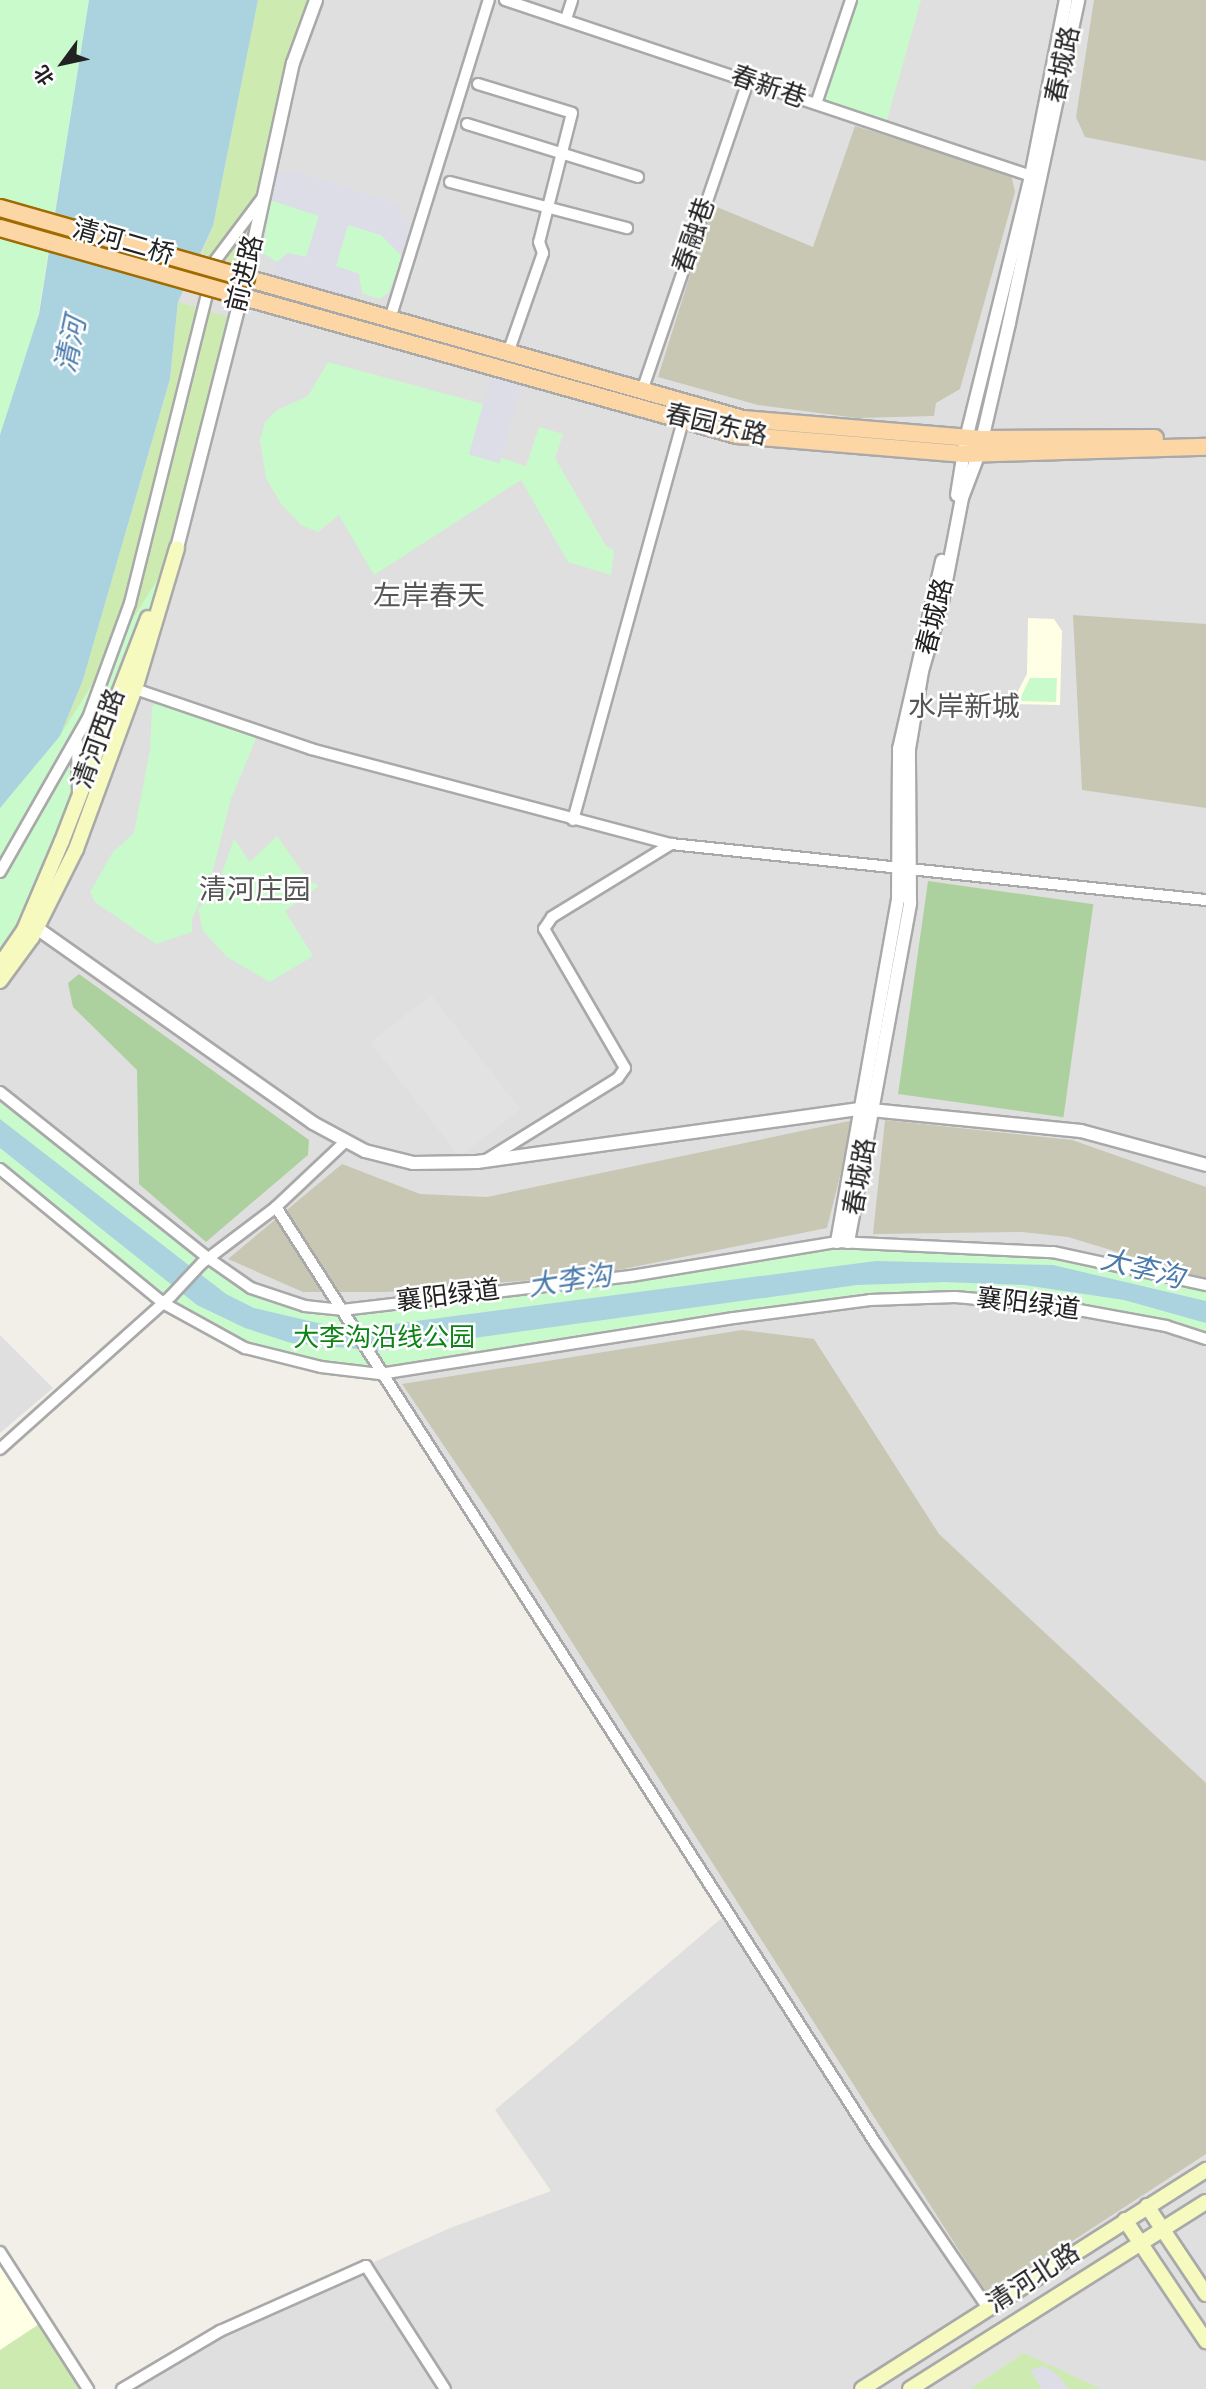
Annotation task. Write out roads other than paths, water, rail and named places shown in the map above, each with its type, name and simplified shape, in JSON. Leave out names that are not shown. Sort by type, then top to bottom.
[{"type":"main road","name":"清河二桥","points":[[0,208],[246,278]]},
{"type":"main road","name":"清河二桥","points":[[0,228],[240,296]]},
{"type":"main road","name":"春园东路","points":[[246,278],[743,419],[973,446],[1206,438]]},
{"type":"main road","name":"春园东路","points":[[240,296],[682,420],[785,442],[1206,447]]},
{"type":"main road","points":[[0,981],[76,849],[135,689],[177,548]]},
{"type":"main road","name":"清河西路","points":[[29,927],[177,548]]},
{"type":"main road","points":[[0,965],[29,927]]},
{"type":"main road","name":"清河北路","points":[[862,2389],[1206,2170]]},
{"type":"main road","name":"清河北路","points":[[910,2389],[1206,2202]]},
{"type":"main road","points":[[1147,2206],[1206,2294]]},
{"type":"main road","points":[[1125,2220],[1206,2341]]},
{"type":"street","name":"前进路","points":[[177,548],[246,278],[293,63],[316,0]]},
{"type":"street","points":[[390,319],[489,0]]},
{"type":"street","name":"春新巷","points":[[505,0],[1031,176]]},
{"type":"street","points":[[566,19],[572,0]]},
{"type":"street","points":[[816,104],[851,0]]},
{"type":"street","name":"春城路","points":[[973,446],[1066,0]]},
{"type":"street","name":"春城路","points":[[843,1242],[906,867],[899,749],[1078,0]]},
{"type":"street","name":"春融巷","points":[[642,391],[748,81]]},
{"type":"street","points":[[478,84],[572,113],[539,242],[543,253],[508,353]]},
{"type":"street","points":[[467,124],[638,177]]},
{"type":"street","points":[[450,182],[547,210],[626,228]]},
{"type":"street","points":[[0,872],[77,739],[130,603],[215,261],[264,196]]},
{"type":"street","points":[[573,820],[682,420]]},
{"type":"street","points":[[135,689],[311,749],[671,844],[1206,900]]},
{"type":"street","points":[[77,739],[78,799]]},
{"type":"street","points":[[484,1161],[618,1078],[625,1068],[544,929],[552,917],[671,844]]},
{"type":"street","points":[[29,927],[313,1123],[365,1151],[413,1163],[484,1161],[867,1110],[1081,1131],[1206,1165]]},
{"type":"street","name":"襄阳绿道","points":[[0,1091],[205,1261],[251,1288],[305,1306],[342,1310],[631,1276],[843,1242],[1053,1252],[1206,1285]]},
{"type":"street","points":[[0,1449],[163,1303],[205,1261],[276,1207],[346,1141]]},
{"type":"street","name":"襄阳绿道","points":[[0,1169],[163,1303],[245,1348],[321,1367],[380,1374],[472,1357],[870,1300],[955,1297],[1057,1306],[1166,1326],[1206,1339]]},
{"type":"street","points":[[276,1207],[380,1374],[474,1512],[869,2133],[988,2308]]},
{"type":"street","points":[[0,2252],[88,2389]]},
{"type":"street","points":[[122,2389],[220,2331],[366,2266],[445,2389]]},
{"type":"water","name":"清河","points":[[89,0],[258,0],[213,226],[178,302],[170,379],[83,680],[60,736],[0,808],[0,435],[39,314]]},
{"type":"water","points":[[0,1119],[226,1294],[254,1308],[335,1327],[378,1326],[876,1261],[1053,1265],[1206,1301],[1206,1323],[1124,1300],[1024,1285],[944,1282],[857,1285],[380,1351],[291,1343],[245,1328],[197,1305],[0,1148]]},
{"type":"district","name":"左岸春天","points":[[429,597]]},
{"type":"district","name":"水岸新城","points":[[964,708]]},
{"type":"district","name":"清河庄园","points":[[255,891]]},
{"type":"water label","name":"大李沟","points":[[1142,1270]]},
{"type":"water label","name":"大李沟","points":[[570,1282]]},
{"type":"park label","name":"大李沟沿线公园","points":[[384,1339]]}]
